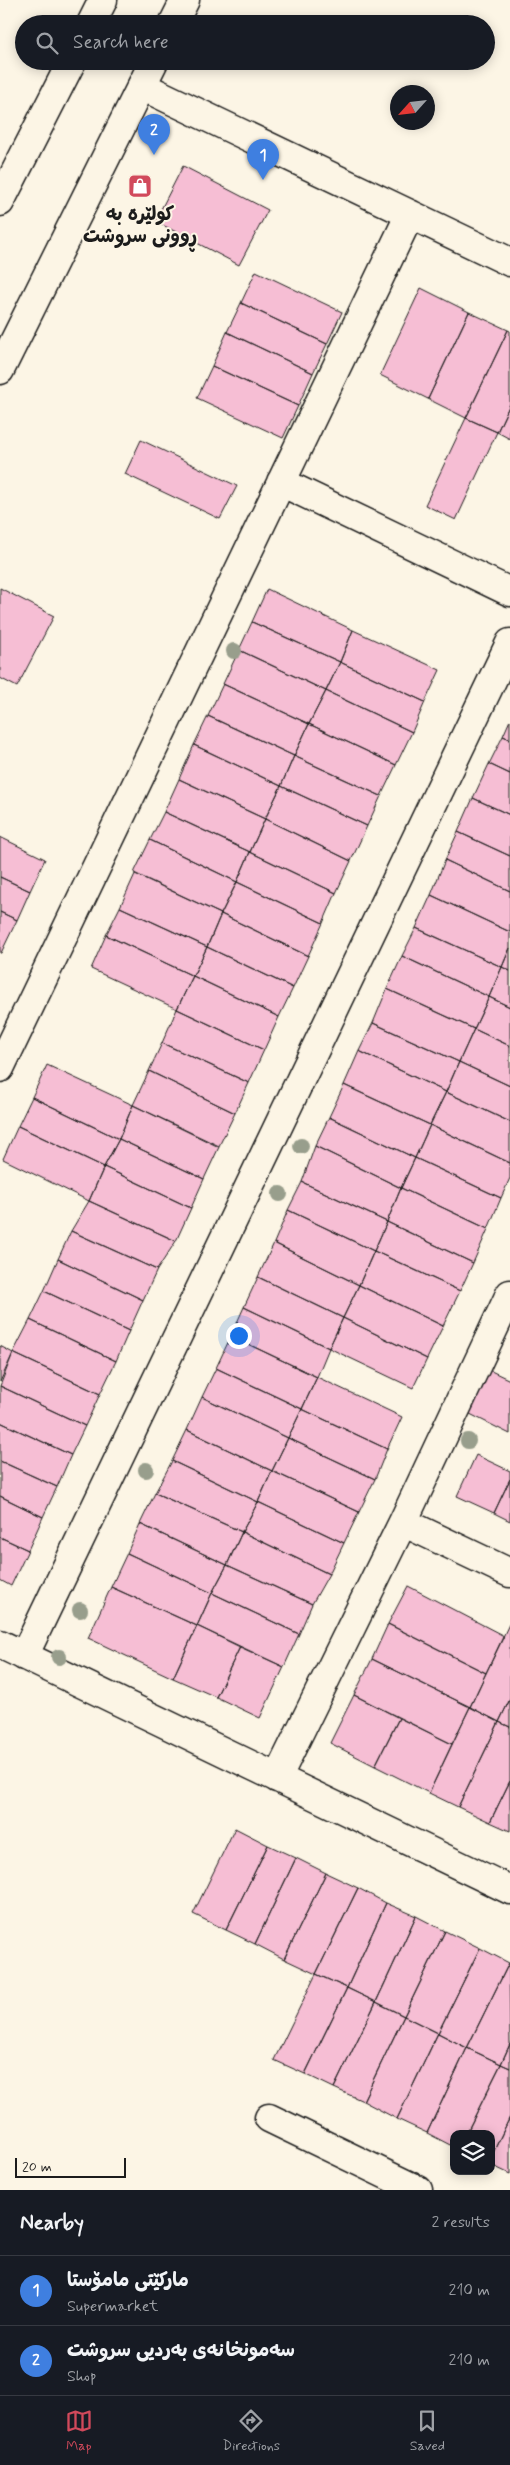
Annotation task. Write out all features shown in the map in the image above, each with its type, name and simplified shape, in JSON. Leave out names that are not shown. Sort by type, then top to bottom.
[{"type":"street","points":[[96,15],[103,0]]},
{"type":"street","points":[[178,15],[185,0]]},
{"type":"street","points":[[0,202],[67,70]]},
{"type":"street","points":[[0,370],[150,70]]},
{"type":"street","points":[[142,86],[510,262]]},
{"type":"street","points":[[0,1068],[410,214]]},
{"type":"street","points":[[281,482],[510,592]]},
{"type":"street","points":[[24,1656],[510,643]]},
{"type":"street","points":[[277,1778],[403,1522],[510,1294]]},
{"type":"street","points":[[403,1522],[510,1573]]},
{"type":"street","points":[[0,1644],[510,1890]]},
{"type":"street","points":[[269,2118],[418,2190]]},
{"type":"building","points":[[183,166],[268,210],[239,265],[155,221]]},
{"type":"building","points":[[256,271],[342,312],[327,344],[241,303]]},
{"type":"building","points":[[421,288],[469,312],[428,399],[380,375]]},
{"type":"building","points":[[241,303],[327,344],[313,373],[227,332]]},
{"type":"building","points":[[469,312],[508,330],[466,418],[428,399]]},
{"type":"building","points":[[508,330],[510,331],[510,404],[497,432],[466,418]]},
{"type":"building","points":[[227,332],[313,373],[298,406],[212,366]]},
{"type":"building","points":[[212,366],[298,406],[283,438],[197,398]]},
{"type":"building","points":[[510,404],[510,439],[497,432]]},
{"type":"building","points":[[466,418],[497,432],[456,520],[425,505]]},
{"type":"building","points":[[141,440],[237,486],[220,519],[125,474]]},
{"type":"building","points":[[0,588],[54,616],[17,687],[0,678]]},
{"type":"building","points":[[267,589],[353,630],[340,662],[252,622]]},
{"type":"building","points":[[252,622],[340,662],[326,691],[239,650]]},
{"type":"building","points":[[353,630],[440,670],[425,702],[340,662]]},
{"type":"building","points":[[239,650],[326,691],[309,724],[223,684]]},
{"type":"building","points":[[340,662],[425,702],[412,732],[326,691]]},
{"type":"building","points":[[223,684],[309,724],[294,756],[208,716]]},
{"type":"building","points":[[326,691],[412,732],[396,765],[309,724]]},
{"type":"building","points":[[208,716],[294,756],[281,786],[194,745]]},
{"type":"building","points":[[510,720],[510,739],[503,736]]},
{"type":"building","points":[[309,724],[396,765],[381,796],[294,756]]},
{"type":"building","points":[[503,736],[510,739],[510,774],[489,764]]},
{"type":"building","points":[[194,745],[281,786],[265,819],[179,779]]},
{"type":"building","points":[[294,756],[381,796],[367,826],[281,786]]},
{"type":"building","points":[[489,764],[510,774],[510,815],[473,798]]},
{"type":"building","points":[[179,779],[265,819],[250,852],[164,812]]},
{"type":"building","points":[[281,786],[367,826],[351,861],[265,819]]},
{"type":"building","points":[[473,798],[510,815],[510,856],[458,832]]},
{"type":"building","points":[[164,812],[250,852],[237,882],[150,840]]},
{"type":"building","points":[[265,819],[351,861],[336,893],[250,852]]},
{"type":"building","points":[[458,832],[510,856],[510,891],[445,860]]},
{"type":"building","points":[[0,837],[45,859],[30,891],[0,877]]},
{"type":"building","points":[[150,840],[237,882],[221,914],[134,873]]},
{"type":"building","points":[[250,852],[336,893],[323,923],[237,882]]},
{"type":"building","points":[[445,860],[510,891],[510,932],[431,895]]},
{"type":"building","points":[[135,874],[221,914],[207,947],[120,907]]},
{"type":"building","points":[[0,877],[30,891],[17,920],[0,912]]},
{"type":"building","points":[[237,882],[323,923],[308,956],[221,914]]},
{"type":"building","points":[[431,895],[510,932],[510,948],[502,967],[416,928]]},
{"type":"building","points":[[120,907],[207,947],[193,976],[106,935]]},
{"type":"building","points":[[0,912],[17,920],[1,953],[0,953]]},
{"type":"building","points":[[221,914],[308,956],[293,988],[207,947]]},
{"type":"building","points":[[416,928],[502,967],[489,997],[402,956]]},
{"type":"building","points":[[106,935],[193,976],[177,1009],[91,969]]},
{"type":"building","points":[[207,947],[293,988],[279,1017],[193,976]]},
{"type":"building","points":[[510,948],[510,971],[502,967]]},
{"type":"building","points":[[402,956],[489,997],[474,1029],[387,989]]},
{"type":"building","points":[[502,967],[510,971],[510,1007],[489,997]]},
{"type":"building","points":[[193,976],[279,1017],[264,1050],[177,1009]]},
{"type":"building","points":[[387,989],[474,1029],[459,1062],[373,1023]]},
{"type":"building","points":[[489,997],[510,1007],[510,1046],[474,1029]]},
{"type":"building","points":[[177,1009],[264,1050],[249,1083],[162,1043]]},
{"type":"building","points":[[373,1023],[459,1062],[446,1092],[359,1051]]},
{"type":"building","points":[[474,1029],[510,1046],[510,1086],[459,1062]]},
{"type":"building","points":[[162,1043],[249,1083],[235,1113],[149,1071]]},
{"type":"building","points":[[359,1051],[446,1092],[430,1125],[344,1085]]},
{"type":"building","points":[[459,1062],[510,1086],[510,1122],[446,1092]]},
{"type":"building","points":[[47,1065],[133,1105],[119,1139],[32,1097]]},
{"type":"building","points":[[149,1071],[235,1113],[219,1146],[133,1105]]},
{"type":"building","points":[[344,1085],[430,1125],[415,1158],[329,1117]]},
{"type":"building","points":[[446,1092],[510,1122],[510,1163],[430,1125]]},
{"type":"building","points":[[32,1097],[119,1139],[104,1167],[18,1126]]},
{"type":"building","points":[[133,1105],[219,1147],[204,1179],[119,1139]]},
{"type":"building","points":[[329,1117],[415,1158],[401,1188],[315,1146]]},
{"type":"building","points":[[430,1125],[510,1163],[510,1178],[501,1198],[415,1158]]},
{"type":"building","points":[[18,1126],[104,1167],[89,1201],[3,1159]]},
{"type":"building","points":[[119,1139],[204,1179],[191,1208],[104,1167]]},
{"type":"building","points":[[315,1146],[401,1188],[387,1222],[302,1182]]},
{"type":"building","points":[[415,1158],[501,1198],[488,1229],[401,1188]]},
{"type":"building","points":[[104,1167],[191,1208],[176,1241],[89,1201]]},
{"type":"building","points":[[302,1182],[387,1222],[374,1251],[288,1210]]},
{"type":"building","points":[[401,1188],[488,1229],[473,1263],[387,1222]]},
{"type":"building","points":[[89,1201],[176,1241],[157,1270],[71,1231]]},
{"type":"building","points":[[288,1210],[374,1251],[359,1285],[274,1243]]},
{"type":"building","points":[[387,1222],[473,1263],[460,1291],[374,1251]]},
{"type":"building","points":[[71,1231],[157,1270],[143,1300],[58,1259]]},
{"type":"building","points":[[274,1243],[359,1285],[343,1318],[258,1277]]},
{"type":"building","points":[[374,1251],[460,1291],[443,1326],[359,1285]]},
{"type":"building","points":[[58,1259],[143,1300],[129,1331],[44,1291]]},
{"type":"building","points":[[258,1277],[343,1318],[329,1348],[244,1307]]},
{"type":"building","points":[[359,1285],[443,1326],[427,1359],[343,1318]]},
{"type":"building","points":[[44,1291],[129,1331],[116,1361],[30,1320]]},
{"type":"building","points":[[244,1307],[329,1348],[317,1377],[231,1336]]},
{"type":"building","points":[[343,1318],[427,1359],[413,1388],[329,1348]]},
{"type":"building","points":[[30,1320],[116,1361],[100,1394],[13,1353]]},
{"type":"building","points":[[231,1336],[317,1377],[302,1409],[216,1368]]},
{"type":"building","points":[[0,1346],[13,1353],[0,1382]]},
{"type":"building","points":[[13,1353],[100,1394],[85,1426],[0,1386]]},
{"type":"building","points":[[216,1368],[302,1409],[288,1438],[202,1397]]},
{"type":"building","points":[[489,1370],[510,1380],[510,1434],[468,1413]]},
{"type":"building","points":[[317,1377],[402,1417],[387,1449],[302,1409]]},
{"type":"building","points":[[0,1386],[85,1426],[71,1455],[0,1422]]},
{"type":"building","points":[[202,1397],[288,1438],[272,1471],[187,1430]]},
{"type":"building","points":[[302,1409],[387,1449],[375,1479],[288,1438]]},
{"type":"building","points":[[0,1422],[71,1455],[57,1487],[0,1461]]},
{"type":"building","points":[[187,1430],[272,1471],[258,1502],[172,1461]]},
{"type":"building","points":[[288,1438],[375,1479],[359,1512],[272,1471]]},
{"type":"building","points":[[476,1455],[510,1471],[510,1479],[494,1513],[457,1496]]},
{"type":"building","points":[[0,1461],[57,1487],[43,1517],[0,1496]]},
{"type":"building","points":[[172,1461],[258,1502],[242,1532],[155,1493]]},
{"type":"building","points":[[272,1471],[359,1512],[344,1543],[258,1502]]},
{"type":"building","points":[[510,1479],[510,1521],[494,1513]]},
{"type":"building","points":[[155,1493],[242,1532],[227,1565],[140,1524]]},
{"type":"building","points":[[0,1496],[43,1517],[28,1550],[0,1537]]},
{"type":"building","points":[[258,1502],[344,1543],[329,1574],[242,1532]]},
{"type":"building","points":[[140,1524],[227,1565],[212,1593],[127,1553]]},
{"type":"building","points":[[242,1532],[329,1574],[312,1604],[227,1565]]},
{"type":"building","points":[[0,1537],[28,1550],[11,1586],[0,1580]]},
{"type":"building","points":[[127,1553],[212,1593],[197,1626],[111,1587]]},
{"type":"building","points":[[227,1565],[312,1604],[299,1634],[212,1593]]},
{"type":"building","points":[[408,1586],[504,1636],[486,1673],[388,1624]]},
{"type":"building","points":[[111,1587],[197,1626],[173,1678],[88,1638]]},
{"type":"building","points":[[212,1593],[299,1634],[284,1667],[197,1626]]},
{"type":"building","points":[[510,1622],[510,1699],[499,1722],[470,1707]]},
{"type":"building","points":[[388,1624],[486,1673],[470,1707],[372,1659]]},
{"type":"building","points":[[197,1626],[240,1647],[216,1697],[173,1678]]},
{"type":"building","points":[[240,1647],[284,1667],[260,1718],[216,1697]]},
{"type":"building","points":[[372,1659],[470,1707],[452,1744],[354,1695]]},
{"type":"building","points":[[354,1695],[399,1718],[375,1766],[330,1743]]},
{"type":"building","points":[[510,1699],[510,1727],[499,1722]]},
{"type":"building","points":[[470,1707],[499,1722],[458,1807],[429,1793]]},
{"type":"building","points":[[399,1718],[452,1744],[429,1793],[375,1766]]},
{"type":"building","points":[[499,1722],[510,1727],[510,1781],[490,1822],[458,1807]]},
{"type":"building","points":[[510,1781],[510,1831],[490,1822]]},
{"type":"building","points":[[235,1828],[268,1845],[226,1930],[193,1914]]},
{"type":"building","points":[[268,1845],[296,1858],[255,1944],[226,1930]]},
{"type":"building","points":[[296,1858],[326,1873],[284,1959],[255,1944]]},
{"type":"building","points":[[326,1873],[358,1888],[316,1974],[284,1959]]},
{"type":"building","points":[[358,1888],[386,1903],[347,1988],[316,1974]]},
{"type":"building","points":[[386,1903],[416,1916],[376,2002],[347,1988]]},
{"type":"building","points":[[416,1916],[445,1931],[404,2016],[376,2002]]},
{"type":"building","points":[[445,1931],[480,1948],[438,2033],[404,2016]]},
{"type":"building","points":[[480,1948],[509,1963],[467,2048],[438,2033]]},
{"type":"building","points":[[509,1963],[510,2044],[501,2064],[467,2048]]},
{"type":"building","points":[[316,1974],[347,1988],[305,2074],[274,2060]]},
{"type":"building","points":[[347,1988],[376,2002],[334,2088],[305,2074]]},
{"type":"building","points":[[376,2002],[404,2016],[363,2101],[334,2088]]},
{"type":"building","points":[[404,2016],[438,2033],[397,2119],[363,2101]]},
{"type":"building","points":[[438,2033],[467,2048],[427,2133],[397,2119]]},
{"type":"building","points":[[510,2044],[510,2068],[501,2064]]},
{"type":"building","points":[[467,2048],[501,2064],[468,2130],[450,2130],[450,2145],[427,2133]]},
{"type":"building","points":[[501,2064],[510,2068],[510,2117],[495,2149],[495,2130],[468,2130]]},
{"type":"building","points":[[510,2117],[510,2174],[495,2167],[495,2149]]},
{"type":"place","name":"سەمونخانەی بەردیی سروشت","points":[[154,155]]},
{"type":"place","name":"مارکێتی مامۆستا","points":[[263,180]]},
{"type":"place","name":"کولێرە بە ڕوونی سروشت","points":[[140,186]]}]
